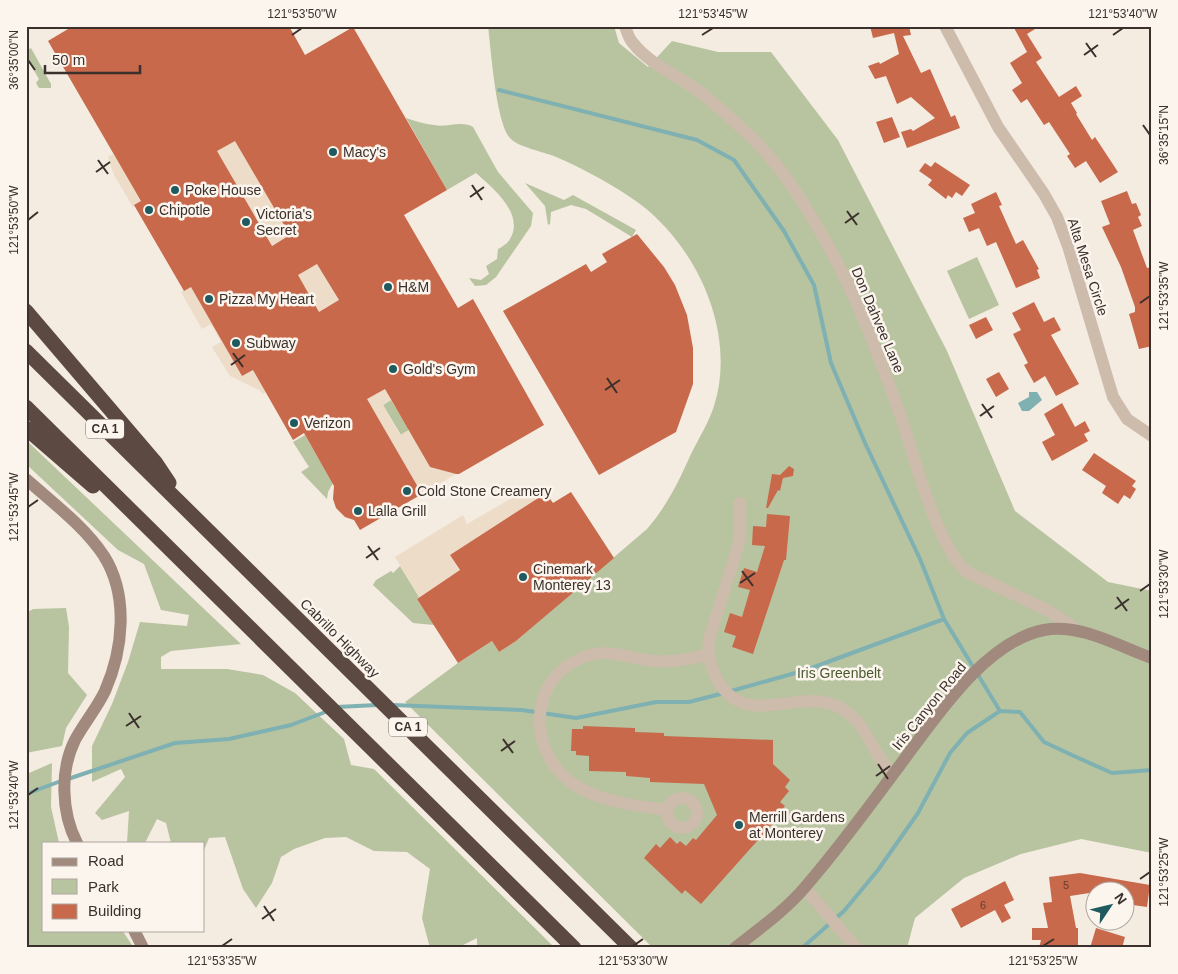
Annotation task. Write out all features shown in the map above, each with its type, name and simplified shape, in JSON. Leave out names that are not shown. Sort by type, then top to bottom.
[{"type":"highway","points":[[26,311],[155,462],[184,507]]},
{"type":"highway","name":"Cabrillo Highway","points":[[26,351],[631,948]]},
{"type":"highway","name":"CA 1","points":[[26,407],[574,948]]},
{"type":"highway","points":[[26,428],[204,582]]},
{"type":"street","name":"Don Dahvee Lane","points":[[625,26],[633,43],[652,60],[699,92],[749,136],[785,177],[802,200],[831,252],[857,305],[899,411],[943,540],[957,563],[967,572],[1049,611],[1076,629]]},
{"type":"street","name":"Alta Mesa Circle","points":[[945,26],[998,127],[1044,194],[1057,217],[1068,246],[1113,396],[1127,419],[1152,436]]},
{"type":"street","points":[[26,479],[89,536],[105,558],[119,596],[121,611],[119,646],[114,665],[104,693],[75,741],[67,760],[65,798],[77,842]]},
{"type":"street","points":[[740,504],[740,540],[709,639],[708,654],[721,686],[731,696],[745,704],[764,707],[816,700],[844,710],[865,730],[882,762],[893,774]]},
{"type":"street","name":"Iris Canyon Road","points":[[734,948],[770,920],[805,888],[942,710],[984,663],[1025,635],[1044,630],[1076,629],[1152,658]]},
{"type":"street","points":[[667,810],[594,794],[568,780],[554,765],[544,746],[539,727],[540,707],[547,688],[560,672],[575,661],[592,654],[618,653],[653,661],[670,661],[708,654]]},
{"type":"street","points":[[805,888],[856,948]]},
{"type":"street","points":[[135,932],[143,948]]},
{"type":"green space","name":"Iris Greenbelt","points":[[488,26],[614,26],[619,43],[648,67],[672,41],[718,52],[771,52],[838,140],[947,351],[1015,511],[1108,582],[1152,591],[1152,853],[1081,839],[1021,854],[964,878],[915,918],[907,948],[653,948],[405,702],[458,663],[492,641],[499,652],[516,641],[647,529],[672,493],[707,424],[714,406],[720,378],[720,350],[716,322],[707,294],[695,268],[661,222],[640,204],[609,184],[554,156],[516,143],[506,133],[498,104]]},
{"type":"green space","points":[[31,48],[51,84],[51,88],[39,88],[36,83],[39,79],[26,57],[26,51]]},
{"type":"green space","points":[[406,118],[430,125],[464,124],[473,127],[498,172],[533,213],[531,226],[496,277],[486,285],[475,286],[469,278],[481,280],[489,274],[486,266],[497,259],[498,249],[505,245],[514,230],[510,211],[491,186],[476,173],[447,190]]},
{"type":"green space","points":[[525,183],[564,200],[573,195],[636,230],[632,237],[586,209],[571,205],[551,212],[550,224],[548,225],[545,206]]},
{"type":"green space","points":[[977,257],[999,305],[969,319],[947,271]]},
{"type":"green space","points":[[391,400],[409,430],[401,435],[383,405]]},
{"type":"green space","points":[[305,435],[333,483],[328,492],[327,499],[301,472],[309,467],[293,442]]},
{"type":"green space","points":[[26,440],[241,644],[171,651],[161,657],[161,669],[227,669],[263,675],[295,693],[344,739],[351,765],[374,769],[555,948],[477,948],[477,938],[457,948],[430,948],[422,918],[430,869],[407,852],[374,851],[346,837],[325,838],[294,849],[281,857],[272,883],[256,908],[243,889],[225,837],[209,838],[205,848],[205,842],[171,842],[166,823],[157,819],[146,842],[127,842],[129,811],[102,820],[95,813],[125,777],[121,769],[92,782],[92,746],[112,704],[128,662],[140,622],[187,626],[189,615],[161,610],[144,564],[118,550],[26,464]]},
{"type":"green space","points":[[400,566],[419,597],[417,599],[434,625],[413,623],[373,585],[376,580],[391,571],[393,573]]},
{"type":"green space","points":[[66,608],[69,627],[68,673],[87,695],[66,728],[62,746],[26,753],[26,613],[33,609]]},
{"type":"green space","points":[[52,763],[51,807],[59,842],[42,842],[42,932],[123,932],[134,948],[26,948],[26,772],[29,773]]},
{"type":"shaded area","points":[[155,26],[216,107],[310,268],[318,264],[370,354],[379,378],[391,400],[383,405],[400,435],[409,430],[430,467],[456,474],[422,494],[371,406],[310,442],[304,433],[308,432],[330,306],[319,312],[278,242],[194,290],[242,376],[253,370],[266,392],[263,394],[259,390],[230,376],[212,347],[221,342],[211,324],[202,329],[181,292],[269,242],[220,156],[133,207],[114,175],[108,157],[113,154],[139,196],[224,147]]},
{"type":"shaded area","points":[[535,485],[542,496],[450,555],[461,573],[451,576],[419,597],[395,557],[463,515],[467,524]]},
{"type":"water","points":[[1029,392],[1037,392],[1042,400],[1029,411],[1022,411],[1018,403],[1029,397]]},
{"type":"building","points":[[73,26],[289,26],[305,55],[353,27],[447,190],[404,215],[458,308],[473,299],[544,425],[456,474],[430,467],[385,389],[367,399],[422,494],[360,530],[354,520],[345,517],[336,508],[333,499],[334,486],[304,433],[293,440],[253,370],[242,376],[191,287],[184,291],[134,205],[141,201],[48,41]],"holes":[[[235,141],[290,235],[272,246],[217,151]],[[317,264],[339,300],[319,312],[298,275]]]},
{"type":"building","points":[[870,26],[909,26],[911,35],[903,36],[921,73],[930,69],[951,117],[955,115],[960,128],[907,148],[901,132],[911,129],[913,131],[935,118],[911,97],[897,104],[886,76],[875,79],[868,66],[879,62],[880,64],[899,54],[894,33],[873,38]]},
{"type":"building","points":[[1013,26],[1040,26],[1027,34],[1042,58],[1036,62],[1059,97],[1076,86],[1082,96],[1071,103],[1076,114],[1092,140],[1095,137],[1118,172],[1100,183],[1086,161],[1075,168],[1067,156],[1070,154],[1049,122],[1044,125],[1027,99],[1021,103],[1012,90],[1022,83],[1010,63],[1027,52]]},
{"type":"building","points":[[892,117],[900,137],[884,143],[876,122]]},
{"type":"building","points":[[935,162],[970,185],[962,196],[956,192],[952,198],[948,195],[946,199],[928,185],[932,180],[919,171],[925,163],[931,167]]},
{"type":"building","points":[[1127,191],[1132,204],[1136,203],[1141,215],[1138,217],[1142,226],[1133,230],[1147,268],[1152,267],[1152,346],[1139,349],[1129,314],[1135,312],[1135,307],[1121,267],[1102,227],[1110,224],[1101,201]]},
{"type":"building","points":[[996,192],[1002,205],[999,206],[1016,244],[1023,240],[1039,269],[1037,270],[1040,278],[1016,288],[996,242],[987,246],[979,228],[969,232],[963,218],[975,213],[971,204]]},
{"type":"building","points":[[637,234],[664,267],[675,285],[687,315],[693,348],[693,384],[676,432],[599,475],[503,311],[586,264],[591,272],[607,262],[602,254]]},
{"type":"building","points":[[1034,302],[1044,322],[1054,317],[1061,330],[1051,335],[1079,384],[1056,396],[1045,376],[1034,383],[1024,365],[1028,363],[1013,334],[1021,330],[1012,313]]},
{"type":"building","points":[[986,317],[993,330],[976,339],[969,325]]},
{"type":"building","points":[[999,372],[1009,389],[996,397],[986,379]]},
{"type":"building","points":[[1062,403],[1075,427],[1085,421],[1090,431],[1084,434],[1088,441],[1052,461],[1042,442],[1055,435],[1044,414]]},
{"type":"building","points":[[1094,453],[1136,481],[1132,486],[1136,489],[1130,499],[1124,495],[1118,504],[1102,493],[1106,486],[1082,470]]},
{"type":"building","points":[[789,466],[794,469],[793,476],[783,478],[780,491],[778,490],[768,508],[766,508],[772,474],[780,475]]},
{"type":"building","name":"Cinemark Monterey 13","points":[[571,492],[614,558],[516,641],[499,652],[492,641],[458,663],[417,599],[460,570],[450,555],[546,493],[553,503]]},
{"type":"building","points":[[767,514],[790,516],[786,560],[784,560],[753,654],[732,647],[736,636],[724,632],[730,613],[742,617],[750,590],[738,587],[744,568],[757,572],[765,546],[752,545],[753,526],[766,527]]},
{"type":"building","name":"Merrill Gardens at Monterey","points":[[583,726],[635,728],[635,732],[664,733],[664,736],[773,740],[773,764],[790,780],[785,787],[789,791],[780,802],[785,806],[780,812],[781,814],[701,904],[685,890],[682,894],[644,858],[656,844],[660,848],[670,837],[677,844],[680,841],[686,846],[693,838],[696,840],[717,815],[704,784],[650,782],[650,778],[626,776],[626,772],[589,771],[589,756],[576,755],[576,751],[571,751],[572,729],[583,729]]},
{"type":"building","points":[[1080,873],[1132,882],[1086,882],[1086,894],[1070,896],[1076,928],[1078,928],[1078,948],[1039,948],[1041,940],[1032,940],[1032,928],[1048,928],[1043,903],[1052,902],[1049,877]]},
{"type":"building","points":[[1005,881],[1014,900],[1004,905],[1011,918],[1002,923],[995,910],[961,928],[951,909]]},
{"type":"building","points":[[1136,883],[1150,885],[1147,907],[1136,905]]},
{"type":"building","points":[[1095,932],[1109,932],[1125,937],[1122,948],[1090,948]]},
{"type":"waterway","points":[[499,90],[697,140],[734,160],[784,231],[814,285],[831,363],[865,443],[920,559],[944,619],[1000,711]]},
{"type":"waterway","points":[[731,691],[806,670],[944,619]]},
{"type":"waterway","points":[[392,705],[522,710],[576,718],[656,702],[689,702],[724,693]]},
{"type":"waterway","points":[[337,707],[377,705]]},
{"type":"waterway","points":[[68,779],[175,743],[229,739],[291,725],[328,711]]},
{"type":"waterway","points":[[802,948],[844,911],[878,870],[918,813],[950,753],[967,733],[1000,711],[1020,712],[1044,742],[1112,773],[1152,770]]},
{"type":"waterway","points":[[26,794],[61,781]]},
{"type":"place","name":"Macy's","points":[[333,152]]},
{"type":"place","name":"Poke House","points":[[175,190]]},
{"type":"place","name":"Chipotle","points":[[149,210]]},
{"type":"place","name":"Victoria's Secret","points":[[246,222]]},
{"type":"place","name":"H&M","points":[[388,287]]},
{"type":"place","name":"Pizza My Heart","points":[[209,299]]},
{"type":"place","name":"Subway","points":[[236,343]]},
{"type":"place","name":"Gold's Gym","points":[[393,369]]},
{"type":"place","name":"Verizon","points":[[294,423]]},
{"type":"place","name":"Cold Stone Creamery","points":[[407,491]]},
{"type":"place","name":"Lalla Grill","points":[[358,511]]},
{"type":"place","name":"Cinemark Monterey 13","points":[[523,577]]},
{"type":"place","name":"Merrill Gardens at Monterey","points":[[739,825]]}]
